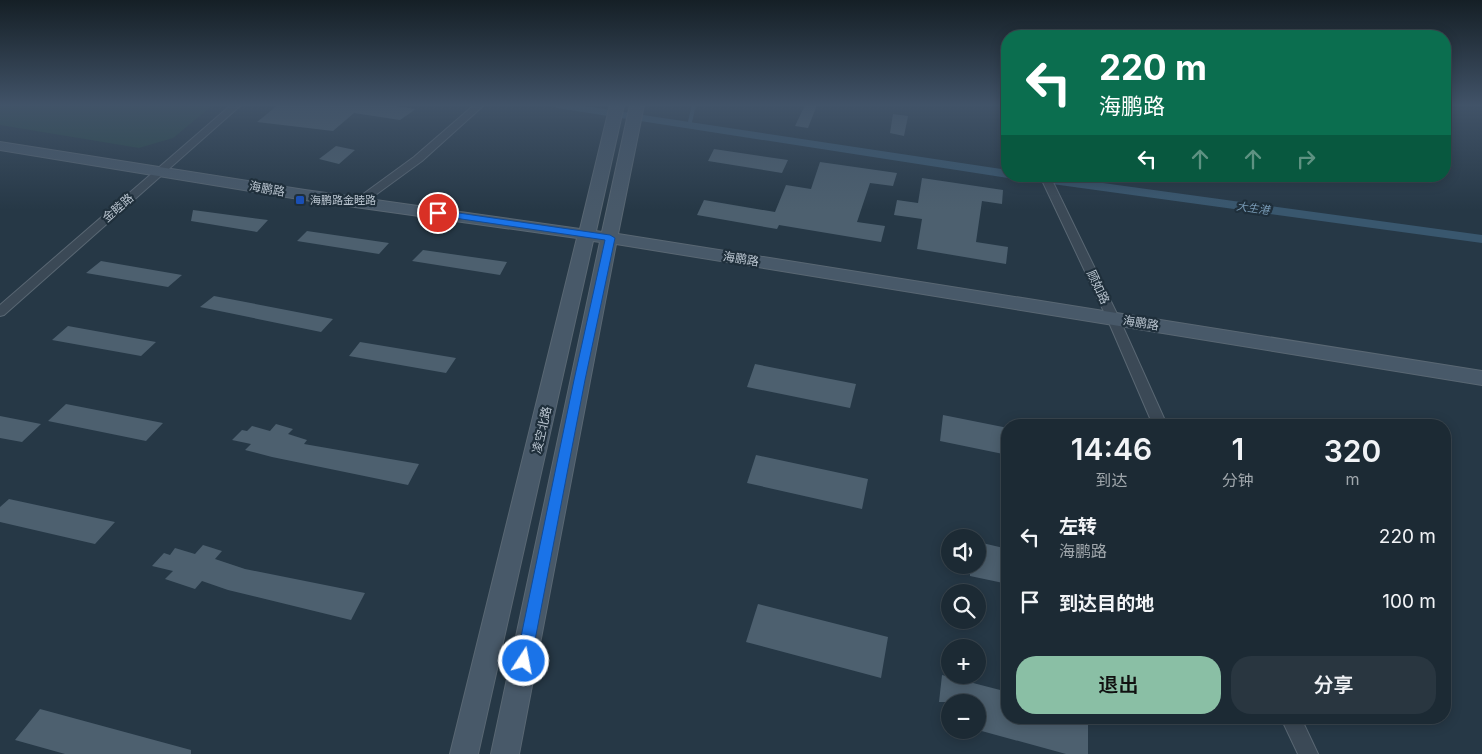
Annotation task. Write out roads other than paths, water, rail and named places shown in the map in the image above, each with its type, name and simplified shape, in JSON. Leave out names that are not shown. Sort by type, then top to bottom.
[{"type":"main road","name":"凌空北路","points":[[464,754],[586,235],[618,140]]},
{"type":"main road","name":"凌空北路","points":[[505,754],[579,380],[610,238],[621,140]]},
{"type":"main road","name":"海鹏路","points":[[0,146],[305,195],[610,238],[1482,378]]},
{"type":"street","name":"金睦路","points":[[0,312],[196,140]]},
{"type":"street","points":[[359,202],[418,159],[439,140]]},
{"type":"street","name":"顾如路","points":[[1048,182],[1113,318],[1157,419]]},
{"type":"street","points":[[1294,724],[1308,754]]},
{"type":"waterway","name":"大生港","points":[[787,140],[1001,173]]},
{"type":"waterway","name":"大生港","points":[[1067,182],[1482,239]]},
{"type":"place","name":"海鹏路金睦路","points":[[300,200]]}]
